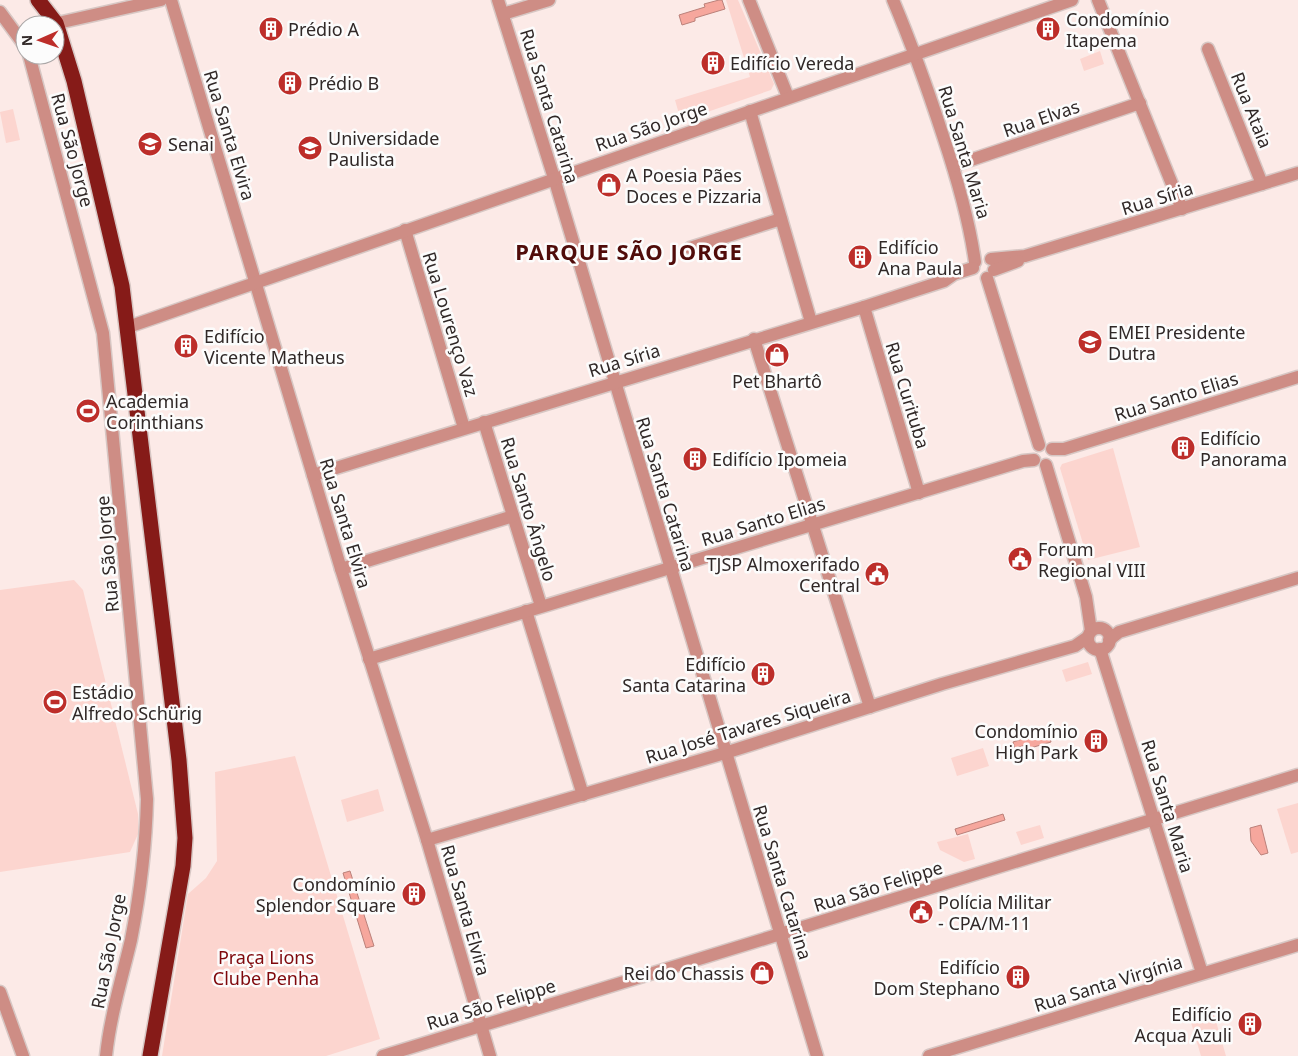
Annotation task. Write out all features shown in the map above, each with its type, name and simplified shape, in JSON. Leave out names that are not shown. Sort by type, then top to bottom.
[{"type":"highway","points":[[38,0],[47,15]]},
{"type":"highway","points":[[65,58],[74,81],[122,286],[178,751],[185,838],[180,890],[150,1056]]},
{"type":"street","points":[[65,21],[131,3],[161,0]]},
{"type":"street","name":"Rua Santa Elvira","points":[[171,0],[341,569],[427,840],[490,1056]]},
{"type":"street","name":"Rua Santa Catarina","points":[[498,0],[554,178],[817,1056]]},
{"type":"street","points":[[503,14],[549,0]]},
{"type":"street","points":[[749,0],[788,97]]},
{"type":"street","name":"Rua Santa Maria","points":[[893,0],[916,53],[953,166],[983,269],[1043,455],[1202,973]]},
{"type":"street","name":"Rua São Jorge","points":[[128,326],[1072,0]]},
{"type":"street","points":[[1098,0],[1182,209]]},
{"type":"street","points":[[0,12],[15,27]]},
{"type":"street","name":"Rua Ataia","points":[[1208,49],[1262,184]]},
{"type":"street","name":"Rua São Jorge","points":[[32,65],[103,333],[147,799],[146,832],[131,938],[108,1035],[106,1056]]},
{"type":"street","name":"Rua Elvas","points":[[953,166],[1140,103]]},
{"type":"street","points":[[750,111],[811,322]]},
{"type":"street","name":"Rua Síria","points":[[313,475],[614,381],[864,307],[944,281],[954,274],[983,269],[1298,173]]},
{"type":"street","points":[[690,248],[781,219]]},
{"type":"street","name":"Rua Lourenço Vaz","points":[[405,230],[464,428]]},
{"type":"street","name":"Rua Curituba","points":[[864,307],[920,493]]},
{"type":"street","points":[[754,340],[870,707]]},
{"type":"street","name":"Rua Santo Elias","points":[[370,659],[1298,377]]},
{"type":"street","name":"Rua Santo Ângelo","points":[[484,422],[541,606]]},
{"type":"street","points":[[341,569],[513,516]]},
{"type":"street","name":"Rua José Tavares Siqueira","points":[[427,840],[726,753],[870,707],[1298,578]]},
{"type":"street","points":[[526,611],[583,795]]},
{"type":"street","name":"Rua São Felippe","points":[[383,1056],[1298,775]]},
{"type":"street","name":"Rua Santa Virgínia","points":[[929,1056],[1298,945]]},
{"type":"street","points":[[0,992],[23,1056]]},
{"type":"green space","points":[[726,0],[738,0],[774,84],[771,90],[681,121],[675,100],[750,77]]},
{"type":"green space","points":[[1100,51],[1104,64],[1084,71],[1080,59]]},
{"type":"green space","points":[[13,109],[20,140],[6,143],[0,112]]},
{"type":"green space","points":[[1113,448],[1140,547],[1088,560],[1060,468],[1062,464]]},
{"type":"green space","name":"Estádio Alfredo Schürig","points":[[74,580],[83,590],[138,814],[138,834],[130,852],[0,872],[0,590]]},
{"type":"green space","points":[[1088,662],[1092,674],[1066,682],[1062,670]]},
{"type":"green space","points":[[983,748],[989,766],[957,776],[951,758]]},
{"type":"green space","name":"Praça Lions Clube Penha","points":[[295,756],[380,1039],[326,1056],[162,1056],[188,894],[206,878],[217,861],[215,772]]},
{"type":"green space","points":[[378,789],[384,811],[347,822],[341,800]]},
{"type":"green space","points":[[1298,803],[1298,852],[1291,854],[1277,809]]},
{"type":"green space","points":[[1040,825],[1044,838],[1021,845],[1016,832]]},
{"type":"green space","points":[[968,834],[975,859],[964,862],[940,850],[937,842]]},
{"type":"green space","points":[[1213,1011],[1226,1056],[1201,1056],[1190,1019]]},
{"type":"shaded area","points":[[722,0],[725,9],[695,18],[695,21],[682,25],[679,15],[705,7],[704,4]]},
{"type":"shaded area","points":[[1048,731],[1051,742],[1027,749],[1026,745],[1015,748],[1013,742]]},
{"type":"shaded area","points":[[1003,814],[1005,820],[957,835],[955,829]]},
{"type":"shaded area","points":[[1261,825],[1268,853],[1261,855],[1251,841],[1250,828]]},
{"type":"shaded area","points":[[350,871],[374,946],[366,948],[343,873]]},
{"type":"place","name":"Prédio A","points":[[271,29]]},
{"type":"place","name":"Condomínio Itapema","points":[[1048,29]]},
{"type":"place","name":"Edifício Vereda","points":[[713,63]]},
{"type":"place","name":"Prédio B","points":[[290,83]]},
{"type":"place","name":"Senai","points":[[150,144]]},
{"type":"place","name":"Universidade Paulista","points":[[310,148]]},
{"type":"place","name":"A Poesia Pães Doces e Pizzaria","points":[[609,185]]},
{"type":"place","name":"Edifício Ana Paula","points":[[860,257]]},
{"type":"place","name":"EMEI Presidente Dutra","points":[[1090,342]]},
{"type":"place","name":"Edifício Vicente Matheus","points":[[186,346]]},
{"type":"place","name":"Pet Bhartô","points":[[777,355]]},
{"type":"place","name":"Academia Corinthians","points":[[88,411]]},
{"type":"place","name":"Edifício Panorama","points":[[1183,448]]},
{"type":"place","name":"Edifício Ipomeia","points":[[695,459]]},
{"type":"place","name":"Forum Regional VIII","points":[[1020,559]]},
{"type":"place","name":"TJSP Almoxerifado Central","points":[[877,574]]},
{"type":"place","name":"Edifício Santa Catarina","points":[[763,674]]},
{"type":"place","name":"Estádio Alfredo Schürig","points":[[55,702]]},
{"type":"place","name":"Condomínio High Park","points":[[1096,741]]},
{"type":"place","name":"Condomínio Splendor Square","points":[[414,894]]},
{"type":"place","name":"Polícia Militar - CPA/M-11","points":[[921,912]]},
{"type":"place","name":"Rei do Chassis","points":[[762,973]]},
{"type":"place","name":"Edifício Dom Stephano","points":[[1018,977]]},
{"type":"place","name":"Edifício Acqua Azuli","points":[[1250,1024]]},
{"type":"district","name":"PARQUE SÃO JORGE","points":[[629,251]]}]
